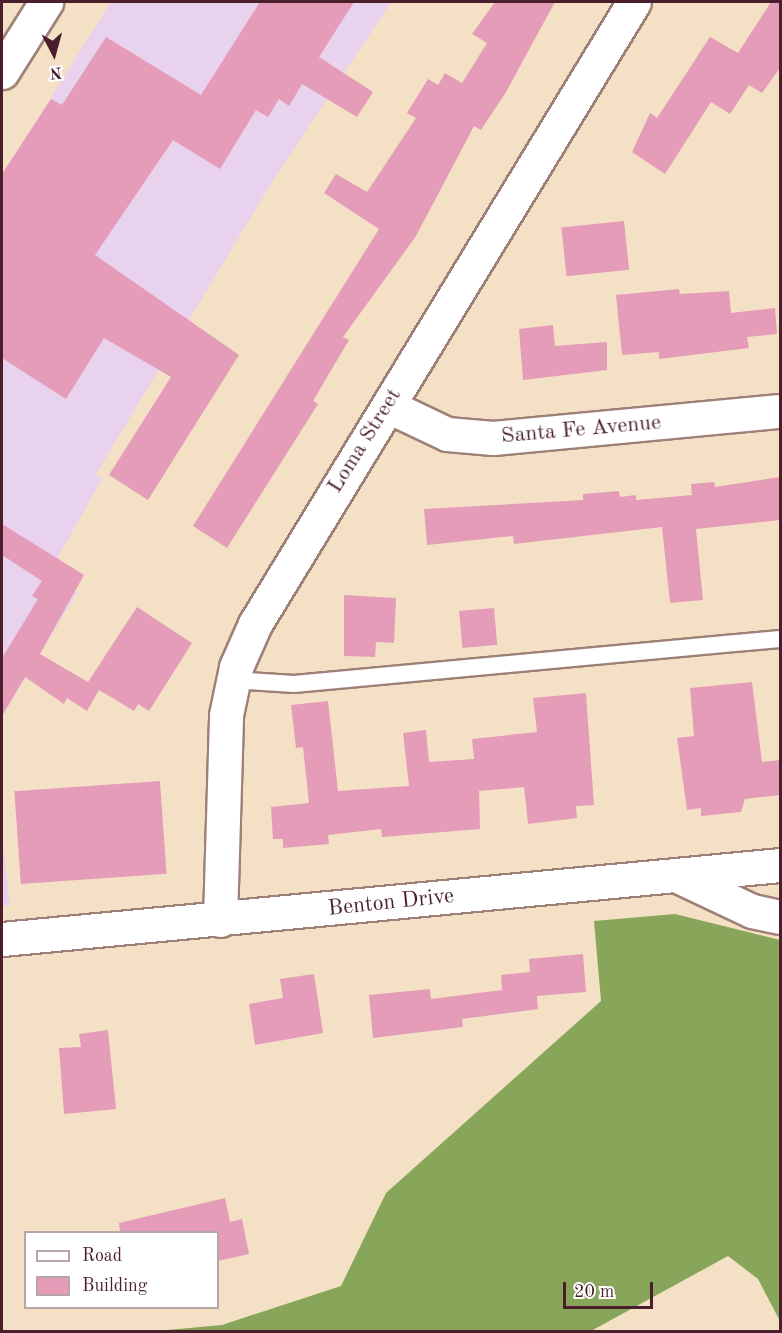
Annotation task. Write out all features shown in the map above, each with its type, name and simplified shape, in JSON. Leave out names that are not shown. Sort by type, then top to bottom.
[{"type":"street","points":[[2,72],[46,2]]},
{"type":"street","name":"Loma Street","points":[[220,920],[232,680],[267,600],[634,2]]},
{"type":"street","name":"Santa Fe Avenue","points":[[388,406],[447,434],[493,438],[780,411]]},
{"type":"street","name":"Benton Drive","points":[[2,939],[780,865]]},
{"type":"street","points":[[678,876],[752,911],[780,917]]},
{"type":"lane","points":[[232,680],[294,684],[780,639]]},
{"type":"shaded area","points":[[111,2],[391,2],[277,174],[96,474],[102,479],[57,559],[77,593],[2,716],[2,175]]},
{"type":"shaded area","points":[[2,835],[10,905],[2,906]]},
{"type":"green space","points":[[675,914],[780,940],[780,1321],[758,1279],[728,1256],[591,1331],[156,1331],[222,1325],[341,1286],[386,1193],[601,1001],[594,921]]},
{"type":"building","points":[[260,2],[354,2],[319,57],[373,92],[357,117],[302,84],[289,106],[279,99],[268,117],[256,110],[220,169],[173,140],[95,255],[239,355],[148,500],[109,475],[171,377],[104,338],[66,399],[2,358],[2,174],[51,99],[62,105],[106,37],[201,95]]},
{"type":"building","points":[[495,2],[555,2],[506,92],[481,130],[474,126],[416,236],[343,337],[349,340],[313,401],[318,404],[227,548],[193,526],[379,229],[324,193],[336,174],[367,192],[416,118],[407,113],[428,79],[438,85],[445,73],[462,83],[487,43],[472,34]]},
{"type":"building","points":[[771,2],[780,2],[780,68],[762,93],[749,85],[730,114],[711,102],[665,174],[632,152],[650,113],[657,118],[710,37],[738,53]]},
{"type":"building","points":[[624,221],[629,270],[566,276],[561,228]]},
{"type":"building","points":[[679,289],[680,294],[729,291],[731,313],[775,308],[777,334],[747,337],[749,348],[659,359],[659,352],[622,355],[616,295]]},
{"type":"building","points":[[553,325],[555,346],[607,342],[607,370],[523,380],[519,329]]},
{"type":"building","points":[[780,477],[780,520],[696,529],[703,600],[670,603],[662,527],[514,544],[513,536],[427,545],[424,509],[583,500],[583,494],[619,491],[620,497],[636,495],[636,500],[692,495],[691,484],[714,482],[715,487]]},
{"type":"building","points":[[2,524],[84,575],[40,654],[88,682],[137,607],[192,643],[149,711],[138,704],[134,711],[99,690],[87,711],[67,698],[64,704],[25,677],[2,716],[2,658],[38,599],[32,596],[42,581],[2,555]]},
{"type":"building","points":[[344,595],[396,598],[394,643],[376,642],[375,657],[344,656]]},
{"type":"building","points":[[494,608],[497,645],[462,648],[459,611]]},
{"type":"building","points":[[752,682],[762,762],[780,760],[780,795],[745,799],[741,812],[701,816],[701,808],[687,810],[677,738],[694,736],[690,688]]},
{"type":"building","points":[[586,693],[594,805],[576,806],[577,818],[528,824],[524,787],[479,791],[480,829],[382,837],[381,829],[328,835],[329,844],[283,848],[283,839],[273,839],[271,807],[309,803],[303,747],[296,748],[291,705],[328,701],[338,791],[409,786],[403,733],[426,730],[429,762],[474,759],[472,739],[537,732],[533,698]]},
{"type":"building","points":[[160,781],[166,874],[21,884],[14,791]]},
{"type":"building","points":[[583,954],[586,992],[537,996],[538,1009],[462,1019],[463,1027],[373,1038],[369,995],[430,989],[431,999],[502,990],[501,975],[530,972],[529,959]]},
{"type":"building","points":[[314,974],[323,1033],[255,1045],[249,1004],[283,998],[280,979]]},
{"type":"building","points":[[108,1030],[116,1109],[64,1114],[59,1048],[81,1047],[79,1034]]},
{"type":"building","points":[[225,1198],[230,1222],[242,1219],[249,1254],[219,1261],[219,1231],[120,1231],[119,1223]]}]
